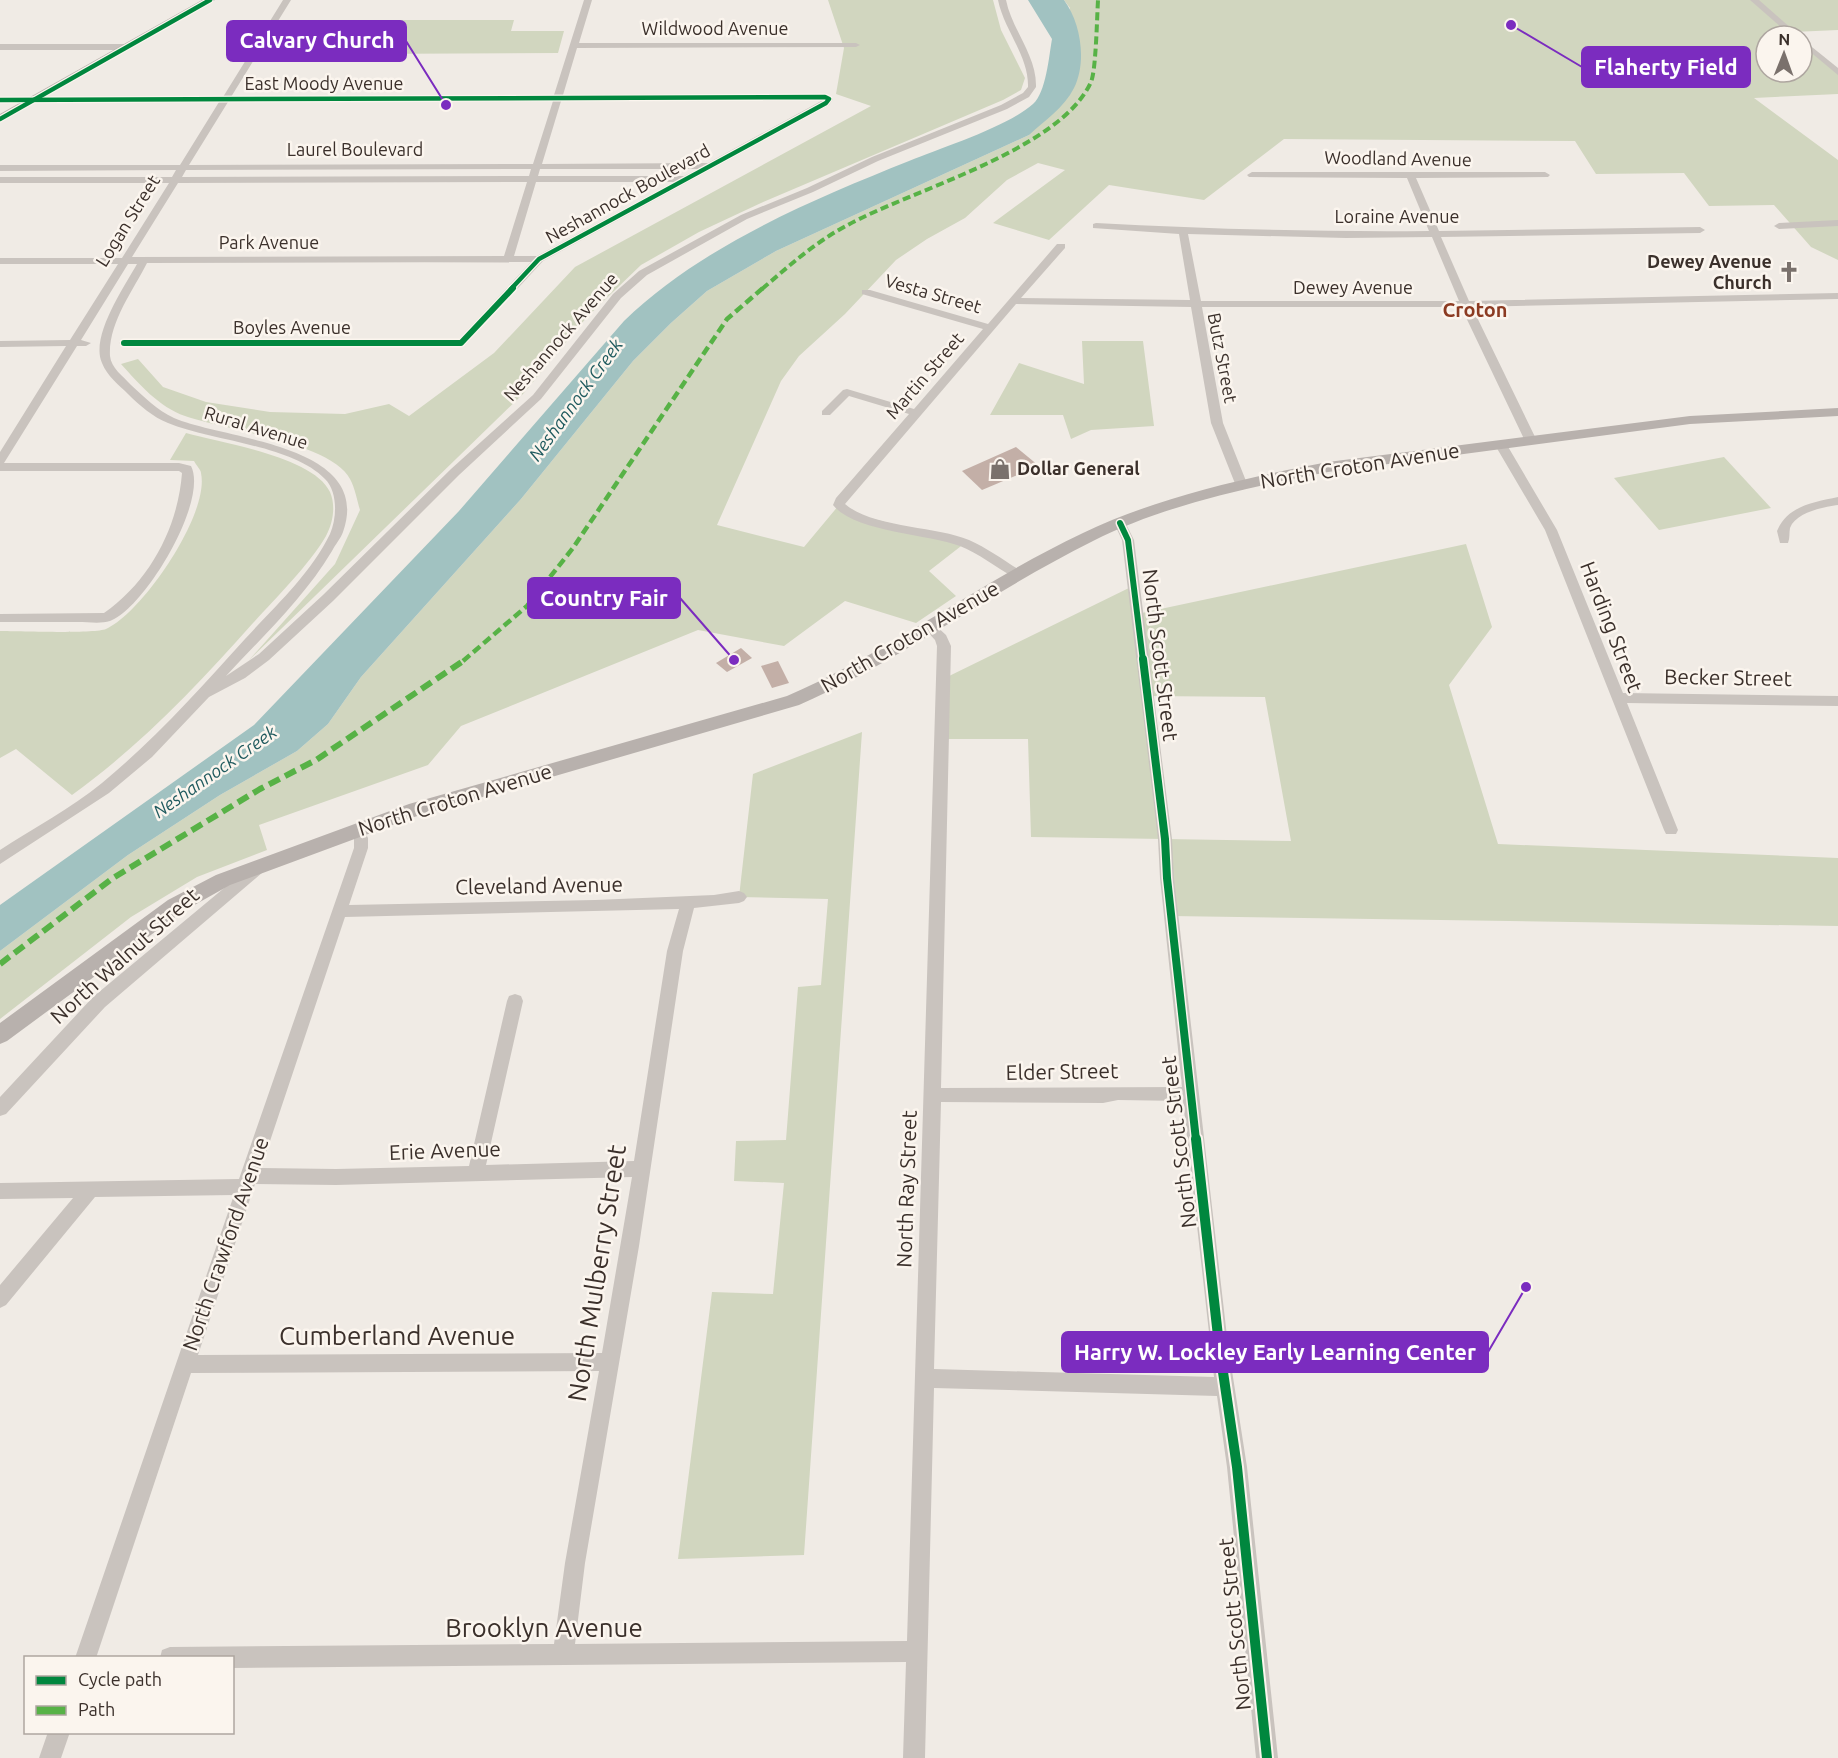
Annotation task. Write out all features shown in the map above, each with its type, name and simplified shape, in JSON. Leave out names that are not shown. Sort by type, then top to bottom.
[{"type":"main road","points":[[0,119],[210,0]]},
{"type":"main road","name":"North Croton Avenue","points":[[0,1035],[175,906],[223,880],[446,799],[793,701],[841,680],[1052,555],[1132,518],[1242,486],[1307,471],[1715,417],[1838,412]]},
{"type":"street","name":"Logan Street","points":[[0,461],[287,0]]},
{"type":"street","points":[[508,259],[588,0]]},
{"type":"street","name":"Neshannock Avenue","points":[[0,858],[70,812],[130,768],[183,718],[204,694],[230,681],[259,662],[328,598],[455,472],[533,401],[617,296],[643,273],[744,217],[810,190],[875,159],[1004,107],[1026,94],[1032,87],[1031,72],[1009,26],[1002,0]]},
{"type":"street","points":[[1754,0],[1782,24]]},
{"type":"street","name":"Wildwood Avenue","points":[[574,46],[856,45]]},
{"type":"street","points":[[0,47],[126,47]]},
{"type":"street","points":[[1814,51],[1838,72]]},
{"type":"street","name":"East Moody Avenue","points":[[0,100],[828,98]]},
{"type":"street","name":"Neshannock Boulevard","points":[[460,343],[539,259],[826,103],[828,98]]},
{"type":"street","name":"Laurel Boulevard","points":[[0,168],[710,166]]},
{"type":"street","name":"Woodland Avenue","points":[[1252,175],[1545,175]]},
{"type":"street","points":[[1411,176],[1466,304],[1531,441]]},
{"type":"street","name":"Laurel Boulevard","points":[[0,180],[685,179]]},
{"type":"street","points":[[1779,226],[1838,223]]},
{"type":"street","name":"Loraine Avenue","points":[[1096,226],[1183,231],[1346,235],[1700,230]]},
{"type":"street","name":"Butz Street","points":[[1183,231],[1217,423],[1242,486]]},
{"type":"street","name":"Martin Street","points":[[1017,574],[965,543],[902,530],[868,519],[842,509],[840,501],[1061,246]]},
{"type":"street","name":"Park Avenue","points":[[0,261],[539,259]]},
{"type":"street","name":"Rural Avenue","points":[[144,260],[106,339],[105,358],[108,367],[143,403],[169,420],[278,449],[312,463],[332,481],[339,494],[342,507],[337,536],[326,555],[204,694]]},
{"type":"street","name":"Vesta Street","points":[[866,292],[990,328]]},
{"type":"street","name":"Dewey Avenue","points":[[1013,301],[1466,304],[1838,296]]},
{"type":"street","points":[[0,344],[86,343]]},
{"type":"street","name":"Boyles Avenue","points":[[124,343],[460,343]]},
{"type":"street","points":[[826,413],[848,392],[916,413]]},
{"type":"street","name":"Harding Street","points":[[1501,445],[1551,530],[1671,830]]},
{"type":"street","points":[[0,467],[185,468],[188,472],[180,518],[162,556],[125,604],[106,617],[0,618]]},
{"type":"street","points":[[1784,540],[1784,530],[1788,522],[1799,513],[1811,507],[1838,501]]},
{"type":"street","name":"North Scott Street","points":[[1120,523],[1128,540],[1160,793],[1191,1094],[1225,1387],[1237,1467],[1266,1758]]},
{"type":"street","name":"North Ray Street","points":[[914,1758],[944,646],[941,638],[929,627]]},
{"type":"street","name":"Becker Street","points":[[1618,698],[1838,701]]},
{"type":"street","name":"North Crawford Avenue","points":[[86,1656],[361,848],[361,838],[357,830]]},
{"type":"street","name":"North Walnut Street","points":[[0,1109],[99,1002],[259,867]]},
{"type":"street","name":"Cleveland Avenue","points":[[340,911],[688,902],[739,897]]},
{"type":"street","name":"North Mulberry Street","points":[[563,1654],[575,1563],[611,1362],[675,951],[688,902]]},
{"type":"street","points":[[476,1172],[515,1001]]},
{"type":"street","name":"Elder Street","points":[[933,1095],[1191,1094]]},
{"type":"street","name":"Erie Avenue","points":[[0,1191],[476,1172],[641,1169]]},
{"type":"street","points":[[0,1299],[91,1189]]},
{"type":"street","name":"Cumberland Avenue","points":[[184,1364],[611,1362]]},
{"type":"street","points":[[924,1378],[960,1381],[1225,1387]]},
{"type":"street","name":"Brooklyn Avenue","points":[[234,1657],[917,1650]]},
{"type":"street","points":[[50,1758],[58,1734]]},
{"type":"green space","points":[[828,0],[993,0],[1001,30],[1025,78],[1021,90],[1003,100],[761,203],[699,232],[641,265],[587,317],[523,394],[249,660],[335,564],[360,510],[352,483],[339,466],[322,456],[274,439],[176,412],[150,394],[121,364],[138,359],[163,387],[206,402],[270,412],[345,414],[389,404],[409,416],[494,353],[575,267],[871,106],[836,94],[844,48]]},
{"type":"green space","points":[[1064,0],[1838,0],[1838,30],[1814,31],[1814,24],[1754,24],[1754,84],[1814,84],[1814,51],[1838,71],[1838,94],[1754,98],[1838,160],[1838,260],[1811,247],[1774,205],[1709,206],[1684,173],[1596,174],[1575,141],[1284,139],[1204,200],[1109,185],[1049,240],[993,223],[1065,170],[1038,163],[1007,180],[965,218],[927,239],[896,260],[845,314],[799,356],[781,381],[717,525],[804,547],[839,505],[847,512],[965,543],[929,571],[956,596],[916,623],[845,601],[784,646],[698,630],[461,726],[428,765],[259,825],[267,850],[197,877],[131,917],[0,1019],[0,951],[128,855],[220,795],[297,751],[328,724],[361,677],[521,499],[633,361],[707,291],[776,251],[1029,135],[1070,8]]},
{"type":"green space","points":[[371,20],[514,20],[511,31],[564,31],[558,53],[353,54]]},
{"type":"green space","points":[[1082,341],[1143,341],[1154,426],[1091,430],[1071,439],[1063,415],[990,415],[1019,363],[1084,384]]},
{"type":"green space","points":[[186,433],[266,453],[306,469],[321,480],[330,492],[333,514],[330,526],[319,547],[301,570],[189,692],[144,736],[72,795],[16,749],[0,758],[0,631],[99,631],[121,619],[137,604],[170,560],[195,512],[201,491],[200,470],[194,461],[170,460]]},
{"type":"green space","points":[[1724,457],[1771,508],[1659,530],[1614,478]]},
{"type":"green space","points":[[1466,544],[1492,627],[1449,685],[1498,844],[1838,858],[1838,926],[1171,916],[1165,839],[1031,837],[1028,739],[942,739],[943,679],[1133,586],[1137,614]],"holes":[[[1148,696],[1265,697],[1291,841],[1165,839]]]},
{"type":"green space","points":[[862,732],[804,1555],[678,1559],[712,1292],[773,1294],[784,1183],[734,1181],[736,1141],[786,1140],[798,987],[821,985],[828,899],[739,897],[753,774]]},
{"type":"water","name":"Neshannock Creek","points":[[1028,0],[1064,0],[1078,31],[1081,55],[1078,78],[1070,95],[1053,114],[1029,135],[776,251],[707,291],[633,361],[521,499],[361,677],[328,724],[297,751],[220,795],[128,855],[0,951],[0,905],[254,725],[459,511],[624,321],[655,294],[722,248],[795,209],[1007,121],[1033,104],[1044,83],[1052,39]]},
{"type":"building","name":"Dollar General","points":[[1016,447],[1039,466],[982,490],[962,471]]},
{"type":"building","points":[[741,648],[752,658],[727,672],[716,663]]},
{"type":"building","points":[[778,661],[789,683],[772,688],[761,666]]},
{"type":"marked path","points":[[0,964],[113,878],[260,789],[316,760],[469,657],[527,606],[573,548],[727,319],[808,249],[847,225],[1017,149],[1057,122],[1077,102],[1092,81],[1098,0]]},
{"type":"cycle path","points":[[0,119],[210,0]]},
{"type":"cycle path","points":[[0,100],[825,97],[829,99],[826,103],[539,259],[461,343],[124,343]]},
{"type":"cycle path","points":[[1120,523],[1128,540],[1165,839],[1167,878],[1219,1345],[1237,1467],[1267,1758]]},
{"type":"place","name":"Flaherty Field","points":[[1511,25]]},
{"type":"place","name":"Calvary Church","points":[[446,105]]},
{"type":"place","name":"Dewey Avenue Church","points":[[1789,272]]},
{"type":"place","name":"Dollar General","points":[[1000,469]]},
{"type":"place","name":"Country Fair","points":[[734,660]]},
{"type":"place","name":"Harry W. Lockley Early Learning Center","points":[[1526,1287]]},
{"type":"district","name":"Croton","points":[[1475,310]]}]
